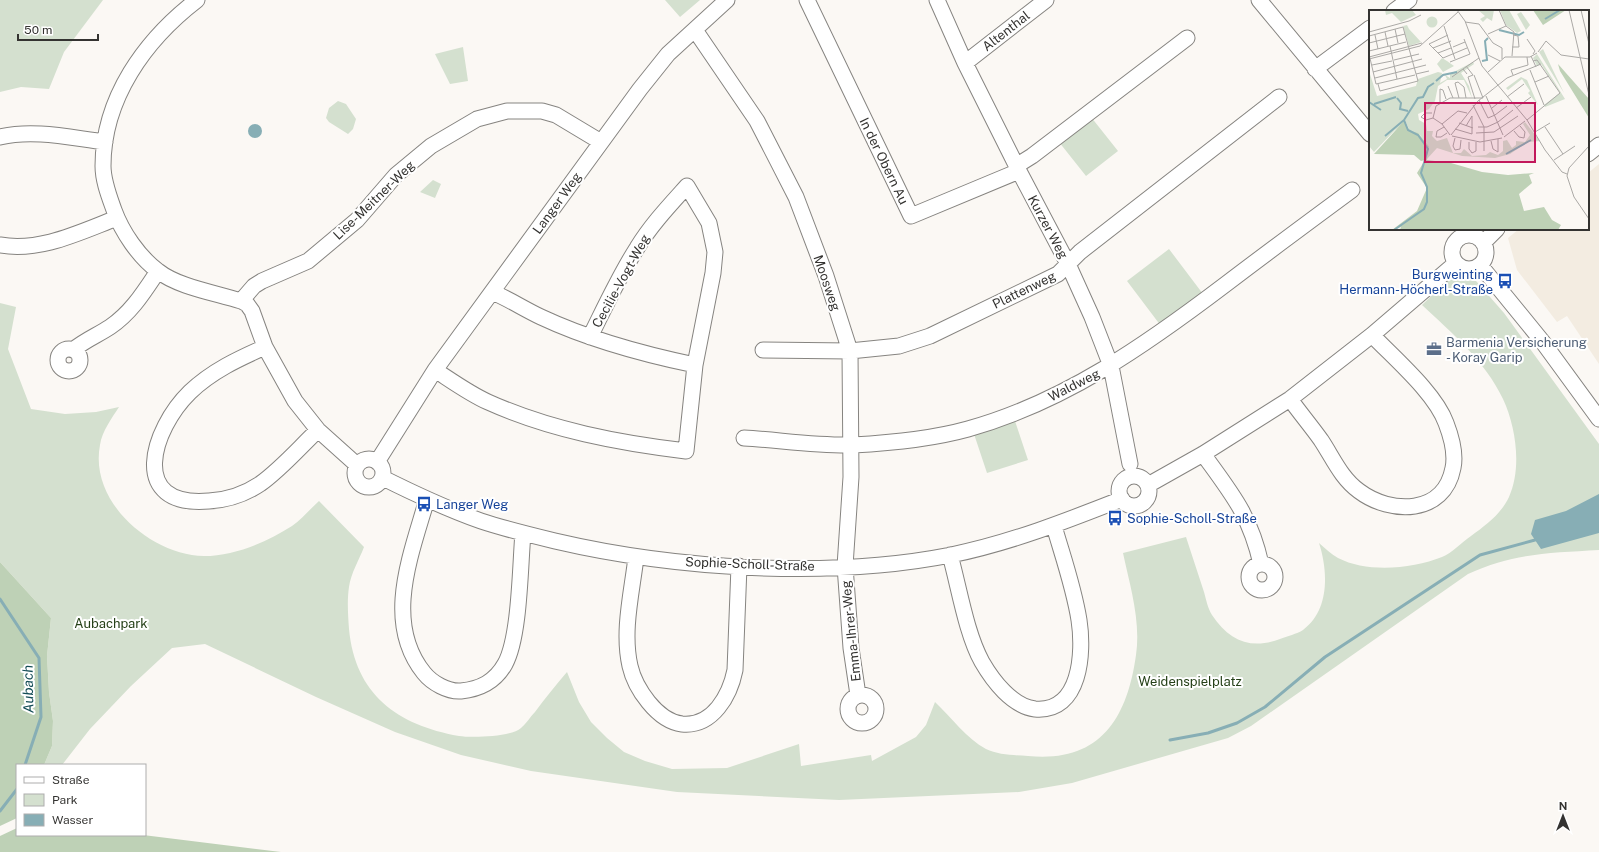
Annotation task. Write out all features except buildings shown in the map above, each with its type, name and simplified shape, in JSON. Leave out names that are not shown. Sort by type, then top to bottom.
[{"type":"street","points":[[197,0],[176,15],[141,56],[124,82],[112,114],[105,142],[103,167],[107,190],[117,218],[130,240],[158,271],[175,281],[240,300],[246,304],[252,311],[265,347],[295,401],[318,430],[357,465]]},
{"type":"street","name":"Langer Weg","points":[[377,462],[435,370],[640,89],[668,54],[727,0]]},
{"type":"street","name":"In der Obern Au","points":[[807,0],[910,216],[1018,168],[1187,38]]},
{"type":"street","name":"Kurzer Weg","points":[[937,0],[965,63],[1068,264],[1092,317],[1111,366],[1130,464]]},
{"type":"street","name":"Altenthal","points":[[965,63],[1046,0]]},
{"type":"street","points":[[1259,0],[1369,133]]},
{"type":"street","points":[[1395,10],[1409,0]]},
{"type":"street","points":[[1315,68],[1369,29]]},
{"type":"street","name":"Moosweg","points":[[695,30],[757,121],[796,197],[826,276],[850,351],[852,445],[845,566]]},
{"type":"street","name":"Plattenweg","points":[[763,350],[850,351],[899,346],[930,336],[1058,274],[1080,252],[1280,97]]},
{"type":"street","name":"Lise-Meitner-Weg","points":[[240,300],[262,281],[308,261],[357,220],[396,175],[415,159],[440,140],[477,119],[507,111],[542,111],[556,115],[601,142]]},
{"type":"street","points":[[0,137],[9,135],[45,134],[105,142]]},
{"type":"street","points":[[1589,153],[1599,145]]},
{"type":"street","name":"Cecilie-Vogt-Weg","points":[[435,370],[486,401],[540,421],[607,439],[686,451],[695,365],[713,273],[715,252],[709,223],[687,186],[658,218],[637,248],[590,337]]},
{"type":"street","name":"Waldweg","points":[[744,438],[852,445],[928,437],[967,429],[1006,417],[1046,400],[1111,366],[1182,318],[1352,190]]},
{"type":"street","points":[[0,245],[25,246],[43,244],[117,218]]},
{"type":"street","points":[[1483,243],[1497,230]]},
{"type":"street","points":[[1454,234],[1472,235],[1483,243],[1486,250],[1485,258],[1480,265],[1467,269],[1456,263],[1452,250],[1454,234]]},
{"type":"street","points":[[1148,485],[1203,454],[1290,399],[1372,335],[1456,263]]},
{"type":"street","points":[[1480,265],[1542,341],[1599,419]]},
{"type":"street","points":[[73,350],[83,341],[110,328],[126,315],[137,303],[158,271]]},
{"type":"street","name":"Cecilie-Vogt-Weg","points":[[492,292],[541,317],[590,337],[657,357],[695,365]]},
{"type":"street","points":[[1290,399],[1321,441],[1338,469],[1358,491],[1373,501],[1402,508],[1416,507],[1430,502],[1443,491],[1450,480],[1454,467],[1451,436],[1446,422],[1429,394],[1372,335]]},
{"type":"street","points":[[265,347],[210,375],[189,393],[175,410],[165,424],[155,450],[154,465],[156,476],[162,487],[170,494],[189,502],[218,500],[232,497],[259,484],[318,430]]},
{"type":"street","points":[[1203,454],[1240,505],[1251,526],[1261,564]]},
{"type":"street","points":[[369,459],[377,462],[383,469],[383,478],[377,485],[368,488],[364,487],[355,477],[357,465],[360,462],[369,459]]},
{"type":"street","points":[[1137,476],[1148,485],[1148,498],[1142,504],[1129,505],[1122,499],[1119,490],[1121,485],[1128,478],[1137,476]]},
{"type":"street","name":"Sophie-Scholl-Straße","points":[[383,478],[427,499],[482,521],[522,533],[582,547],[636,556],[739,566],[791,568],[894,563],[950,555],[1054,526],[1122,499]]},
{"type":"street","points":[[427,499],[407,567],[403,590],[403,617],[406,640],[415,663],[429,680],[439,686],[457,691],[483,687],[493,679],[505,665],[512,648],[518,602],[522,533]]},
{"type":"street","points":[[950,555],[972,637],[982,662],[999,686],[1015,701],[1030,708],[1051,707],[1063,702],[1070,693],[1076,681],[1081,637],[1075,597],[1054,526]]},
{"type":"street","points":[[636,556],[627,643],[630,666],[638,688],[652,707],[668,719],[682,724],[697,722],[712,714],[723,702],[732,687],[735,670],[739,566]]},
{"type":"street","name":"Emma-Ihrer-Weg","points":[[845,566],[851,648],[858,695]]},
{"type":"shaded area","points":[[1599,164],[1599,364],[1567,316],[1557,322],[1517,270],[1508,238],[1518,230],[1589,230],[1589,172]]},
{"type":"green space","points":[[0,0],[103,0],[64,52],[49,89],[21,87],[0,92]]},
{"type":"green space","points":[[665,0],[700,0],[680,17]]},
{"type":"green space","points":[[463,47],[468,81],[450,84],[435,54]]},
{"type":"green space","points":[[338,101],[346,104],[356,119],[353,129],[348,134],[329,122],[326,118],[329,108]]},
{"type":"green space","points":[[1091,117],[1118,151],[1086,176],[1059,142]]},
{"type":"green space","points":[[433,180],[441,184],[435,198],[420,192]]},
{"type":"green space","points":[[1169,249],[1203,294],[1161,326],[1127,281]]},
{"type":"green space","points":[[1462,276],[1476,281],[1504,313],[1599,444],[1599,550],[1532,555],[1501,562],[1468,574],[1251,726],[1228,738],[1072,783],[1019,792],[839,800],[677,792],[531,771],[461,755],[395,732],[316,697],[205,644],[172,648],[131,686],[90,729],[63,764],[44,764],[52,746],[53,721],[49,692],[47,656],[51,618],[0,562],[0,303],[16,307],[8,349],[31,409],[65,414],[96,412],[119,407],[101,440],[99,466],[104,486],[114,505],[128,522],[145,535],[164,546],[184,553],[204,556],[227,554],[261,543],[282,532],[296,523],[319,501],[364,547],[351,577],[348,592],[349,629],[353,652],[360,672],[370,689],[383,703],[416,724],[437,731],[459,736],[473,737],[500,735],[516,731],[525,725],[567,672],[579,702],[591,722],[607,738],[624,752],[645,761],[672,769],[727,768],[799,744],[801,766],[871,755],[872,761],[916,737],[926,725],[935,702],[972,740],[986,749],[1006,754],[1028,756],[1053,756],[1074,752],[1091,744],[1105,732],[1117,717],[1132,678],[1136,655],[1137,629],[1132,591],[1123,553],[1186,537],[1208,607],[1212,615],[1233,637],[1242,641],[1260,644],[1280,639],[1303,630],[1312,622],[1318,612],[1322,601],[1325,578],[1319,543],[1338,558],[1362,566],[1390,568],[1404,567],[1430,561],[1449,553],[1488,523],[1506,503],[1513,486],[1516,448],[1508,410],[1496,385],[1467,348],[1422,305],[1447,281]]},
{"type":"green space","points":[[1015,421],[1028,460],[987,473],[974,434]]},
{"type":"green space","points":[[0,562],[51,618],[47,656],[49,692],[53,721],[52,746],[44,764],[16,764],[16,818],[0,826]]},
{"type":"green space","points":[[16,828],[16,836],[146,835],[281,852],[0,852],[0,836]]},
{"type":"water","points":[[255,124],[260,126],[262,131],[260,136],[255,138],[250,136],[248,131],[250,126]]},
{"type":"water","points":[[1599,494],[1599,533],[1541,549],[1531,534],[1535,520],[1566,511]]},
{"type":"waterway","points":[[1170,740],[1208,733],[1237,723],[1265,707],[1325,657],[1480,555],[1535,540]]},
{"type":"waterway","name":"Aubach","points":[[0,599],[39,658],[41,717],[25,764]]},
{"type":"waterway","name":"Aubach","points":[[0,811],[16,790]]},
{"type":"place","name":"Burgweinting Hermann-Höcherl-Straße","points":[[1505,281]]},
{"type":"place","name":"Barmenia Versicherung - Koray Garip","points":[[1434,349]]},
{"type":"place","name":"Langer Weg","points":[[424,504]]},
{"type":"place","name":"Sophie-Scholl-Straße","points":[[1115,518]]},
{"type":"park label","name":"Aubachpark","points":[[111,623]]},
{"type":"park label","name":"Weidenspielplatz","points":[[1190,681]]}]
